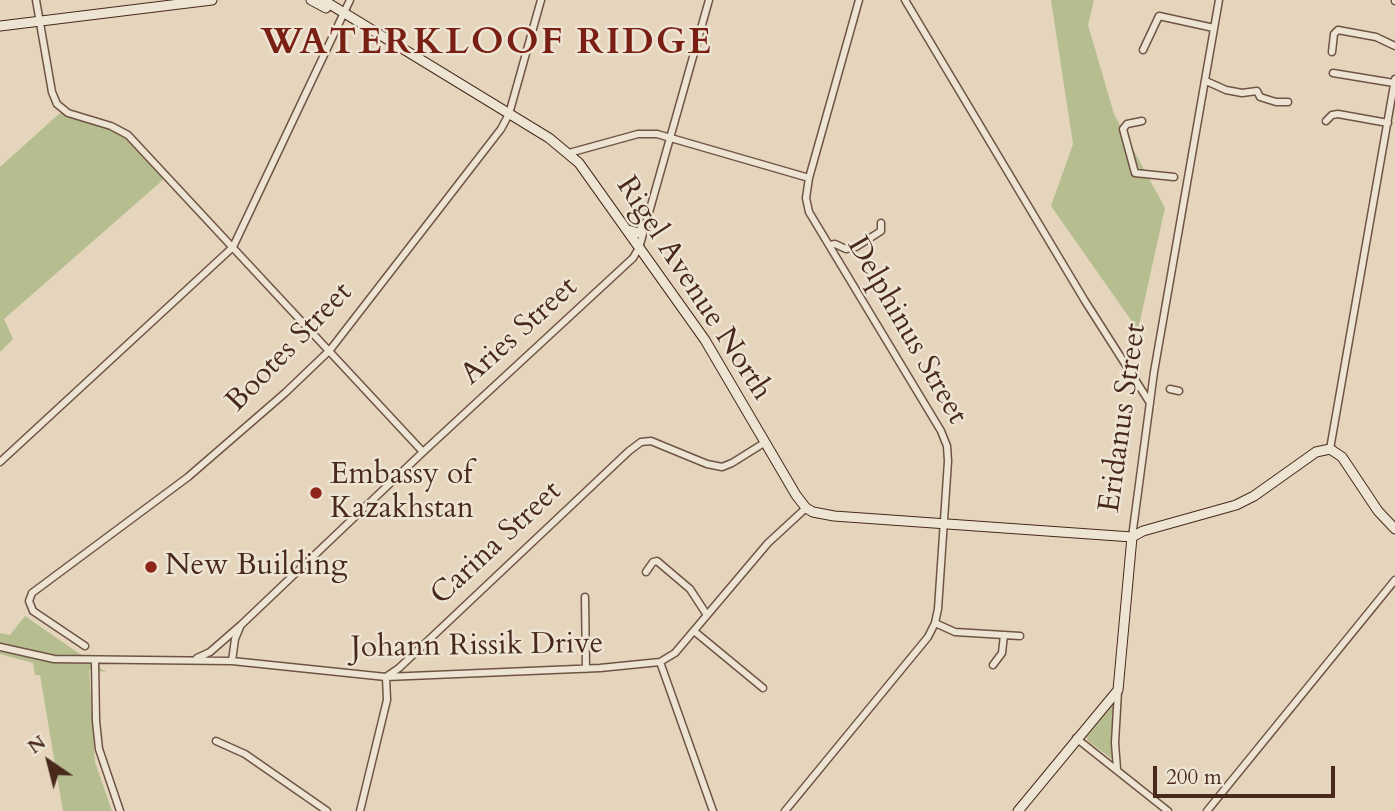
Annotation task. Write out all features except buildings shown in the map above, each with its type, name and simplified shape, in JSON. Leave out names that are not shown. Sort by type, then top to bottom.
[{"type":"main road","points":[[39,19],[176,0]]},
{"type":"main road","points":[[0,24],[212,0]]},
{"type":"main road","name":"Rigel Avenue North","points":[[311,0],[344,15]]},
{"type":"main road","name":"Rigel Avenue North","points":[[323,0],[569,153],[584,170],[721,364],[764,443],[806,508]]},
{"type":"main road","points":[[626,229],[639,233],[646,224]]},
{"type":"main road","points":[[806,508],[834,516],[1132,537],[1143,531],[1236,505],[1254,496],[1316,452],[1329,449],[1342,457],[1378,511],[1395,529]]},
{"type":"main road","name":"Eridanus Street","points":[[1118,690],[1132,537]]},
{"type":"main road","points":[[1018,811],[1118,690]]},
{"type":"street","points":[[36,0],[52,92],[60,108],[128,135],[423,452]]},
{"type":"street","points":[[0,462],[233,247],[350,0]]},
{"type":"street","name":"Bootes Street","points":[[85,646],[33,611],[29,601],[32,593],[188,477],[285,393],[330,349],[494,140],[509,114],[541,0]]},
{"type":"street","name":"Aries Street","points":[[192,660],[210,652],[241,625],[423,452],[631,261],[639,248],[709,0]]},
{"type":"street","name":"Delphinus Street","points":[[785,811],[922,645],[935,623],[945,523],[948,454],[944,438],[809,212],[806,198],[809,178],[859,0]]},
{"type":"street","points":[[905,0],[1085,301],[1151,405]]},
{"type":"street","name":"Eridanus Street","points":[[1132,537],[1154,373],[1219,0]]},
{"type":"street","points":[[1143,50],[1159,16],[1214,28]]},
{"type":"street","points":[[1332,52],[1334,34],[1338,30],[1376,37],[1395,46]]},
{"type":"street","points":[[1329,449],[1395,81],[1333,73]]},
{"type":"street","points":[[1206,81],[1226,90],[1242,93],[1257,91],[1260,97],[1276,102],[1288,102]]},
{"type":"street","points":[[1326,121],[1329,116],[1338,114],[1388,123]]},
{"type":"street","points":[[1142,121],[1127,124],[1123,129],[1136,174],[1189,179]]},
{"type":"street","points":[[569,153],[638,134],[657,134],[809,178]]},
{"type":"street","points":[[830,245],[835,244],[846,249],[856,247],[881,232],[881,223]]},
{"type":"street","points":[[1170,389],[1179,391]]},
{"type":"street","name":"Carina Street","points":[[386,677],[399,668],[641,442],[658,442],[707,464],[722,467],[764,443]]},
{"type":"street","points":[[713,811],[660,662],[675,653],[768,543],[806,508]]},
{"type":"street","points":[[646,572],[653,562],[657,561],[690,589],[707,615]]},
{"type":"street","points":[[1207,811],[1395,580]]},
{"type":"street","points":[[585,597],[586,668]]},
{"type":"street","points":[[935,623],[955,632],[1020,636]]},
{"type":"street","points":[[232,661],[235,639],[241,625]]},
{"type":"street","points":[[694,631],[763,688]]},
{"type":"street","points":[[993,665],[1002,653],[1004,635]]},
{"type":"street","name":"Johann Rissik Drive","points":[[0,647],[54,659],[232,661],[386,677],[660,662]]},
{"type":"street","points":[[95,661],[99,749],[120,811]]},
{"type":"street","points":[[360,811],[387,700],[386,677]]},
{"type":"street","points":[[1117,769],[1115,743],[1118,690]]},
{"type":"street","points":[[1076,738],[1168,811]]},
{"type":"street","points":[[216,741],[245,754],[327,811]]},
{"type":"green space","points":[[1051,0],[1094,0],[1088,25],[1114,114],[1165,208],[1138,330],[1051,206],[1073,144]]},
{"type":"green space","points":[[60,113],[120,133],[164,179],[4,319],[13,339],[0,352],[0,167]]},
{"type":"green space","points":[[25,616],[106,672],[89,670],[95,762],[112,811],[63,811],[40,675],[35,675],[33,663],[0,654],[0,633],[10,635]]},
{"type":"green space","points":[[1113,701],[1112,759],[1088,741],[1086,735]]},
{"type":"place","name":"Embassy of Kazakhstan","points":[[316,493]]},
{"type":"place","name":"New Building","points":[[151,567]]},
{"type":"district","name":"WATERKLOOF RIDGE","points":[[487,44]]}]
